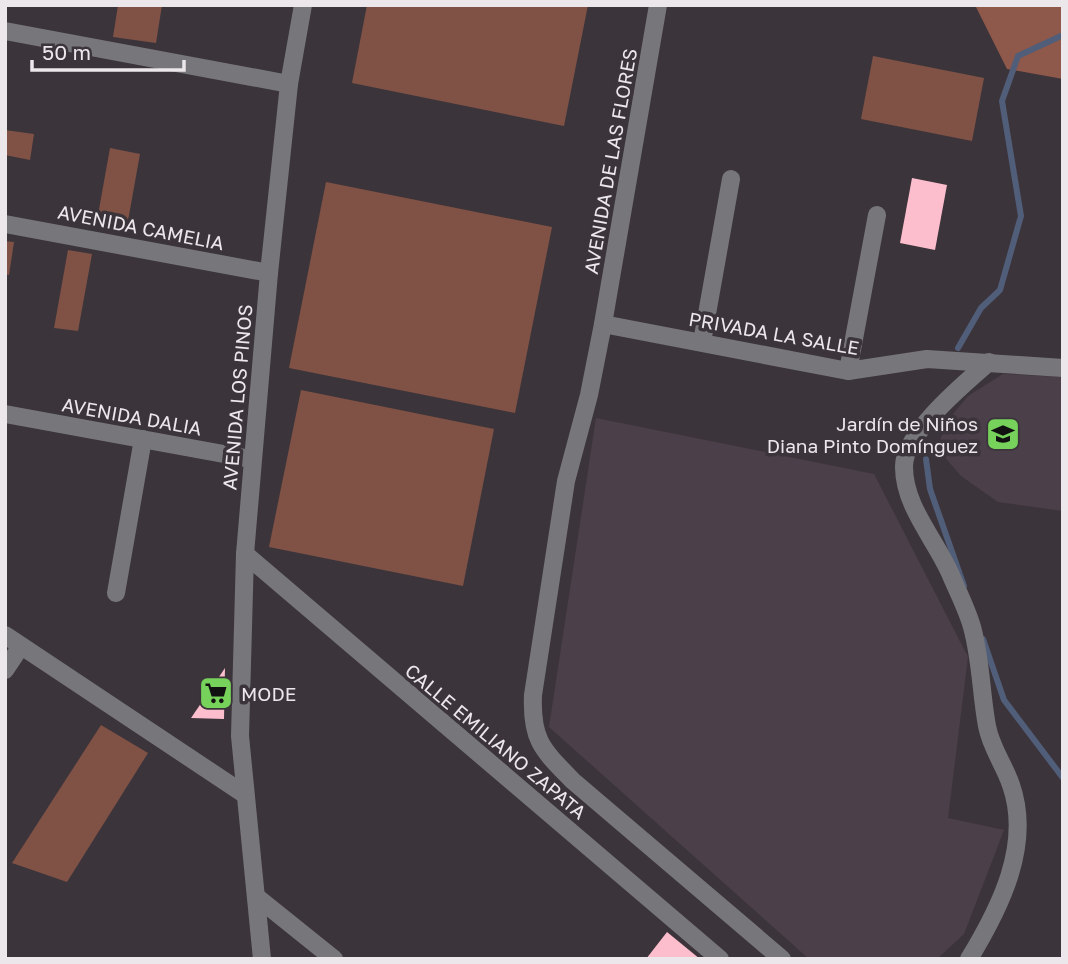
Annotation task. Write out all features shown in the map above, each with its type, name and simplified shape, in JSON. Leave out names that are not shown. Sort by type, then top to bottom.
[{"type":"street","name":"AVENIDA LOS PINOS","points":[[262,959],[258,898],[244,794],[239,715],[245,554],[251,459],[269,273],[289,84],[303,5]]},
{"type":"street","name":"AVENIDA DE LAS FLORES","points":[[657,5],[603,324],[589,395],[566,481],[533,695],[531,724],[544,752],[573,781],[782,959]]},
{"type":"street","points":[[5,31],[289,84]]},
{"type":"street","points":[[702,342],[731,179]]},
{"type":"street","points":[[848,371],[877,215]]},
{"type":"street","name":"AVENIDA CAMELIA","points":[[5,224],[269,273]]},
{"type":"street","name":"PRIVADA LA SALLE","points":[[603,324],[848,371],[904,360],[989,362],[1063,368]]},
{"type":"street","points":[[970,959],[987,930],[1005,888],[1018,845],[1018,813],[1011,783],[995,753],[987,728],[972,626],[948,569],[909,496],[903,465],[914,440],[951,395],[989,362]]},
{"type":"street","name":"AVENIDA DALIA","points":[[5,414],[251,459]]},
{"type":"street","points":[[116,593],[143,439]]},
{"type":"street","name":"CALLE EMILIANO ZAPATA","points":[[245,554],[720,959]]},
{"type":"street","points":[[5,635],[244,794]]},
{"type":"street","points":[[5,670],[21,646]]},
{"type":"street","points":[[258,898],[334,959]]},
{"type":"shaded area","points":[[118,5],[162,5],[156,43],[113,37]]},
{"type":"shaded area","points":[[367,5],[588,5],[564,126],[352,83]]},
{"type":"shaded area","points":[[975,5],[1063,5],[1063,79],[1007,69]]},
{"type":"shaded area","points":[[873,56],[984,78],[972,141],[861,119]]},
{"type":"shaded area","points":[[5,130],[34,134],[30,160],[5,155]]},
{"type":"shaded area","points":[[110,148],[140,154],[126,232],[96,226]]},
{"type":"shaded area","points":[[326,182],[552,227],[515,413],[289,368]]},
{"type":"shaded area","points":[[5,241],[14,242],[9,275],[5,274]]},
{"type":"shaded area","points":[[68,250],[92,254],[78,331],[54,328]]},
{"type":"shaded area","name":"Jardín de Niños Diana Pinto Domínguez","points":[[1003,374],[1063,377],[1063,511],[998,502],[961,476],[937,448],[948,420],[968,396]]},
{"type":"shaded area","points":[[301,390],[494,429],[463,586],[269,547]]},
{"type":"shaded area","points":[[596,418],[874,474],[968,657],[948,818],[1004,830],[964,934],[937,959],[809,959],[549,727]]},
{"type":"shaded area","points":[[101,725],[148,753],[67,882],[12,863]]},
{"type":"building","points":[[912,178],[947,185],[935,250],[900,243]]},
{"type":"building","name":"MODE","points":[[225,668],[224,719],[191,718]]},
{"type":"building","points":[[667,932],[700,959],[646,959]]},
{"type":"waterway","points":[[958,348],[981,308],[1000,290],[1021,216],[1002,101],[1018,56],[1063,35]]},
{"type":"waterway","points":[[926,459],[930,489],[964,586]]},
{"type":"waterway","points":[[983,639],[1004,700],[1063,778]]},
{"type":"place","name":"Jardín de Niños Diana Pinto Domínguez","points":[[1003,434]]},
{"type":"place","name":"MODE","points":[[216,693]]}]
